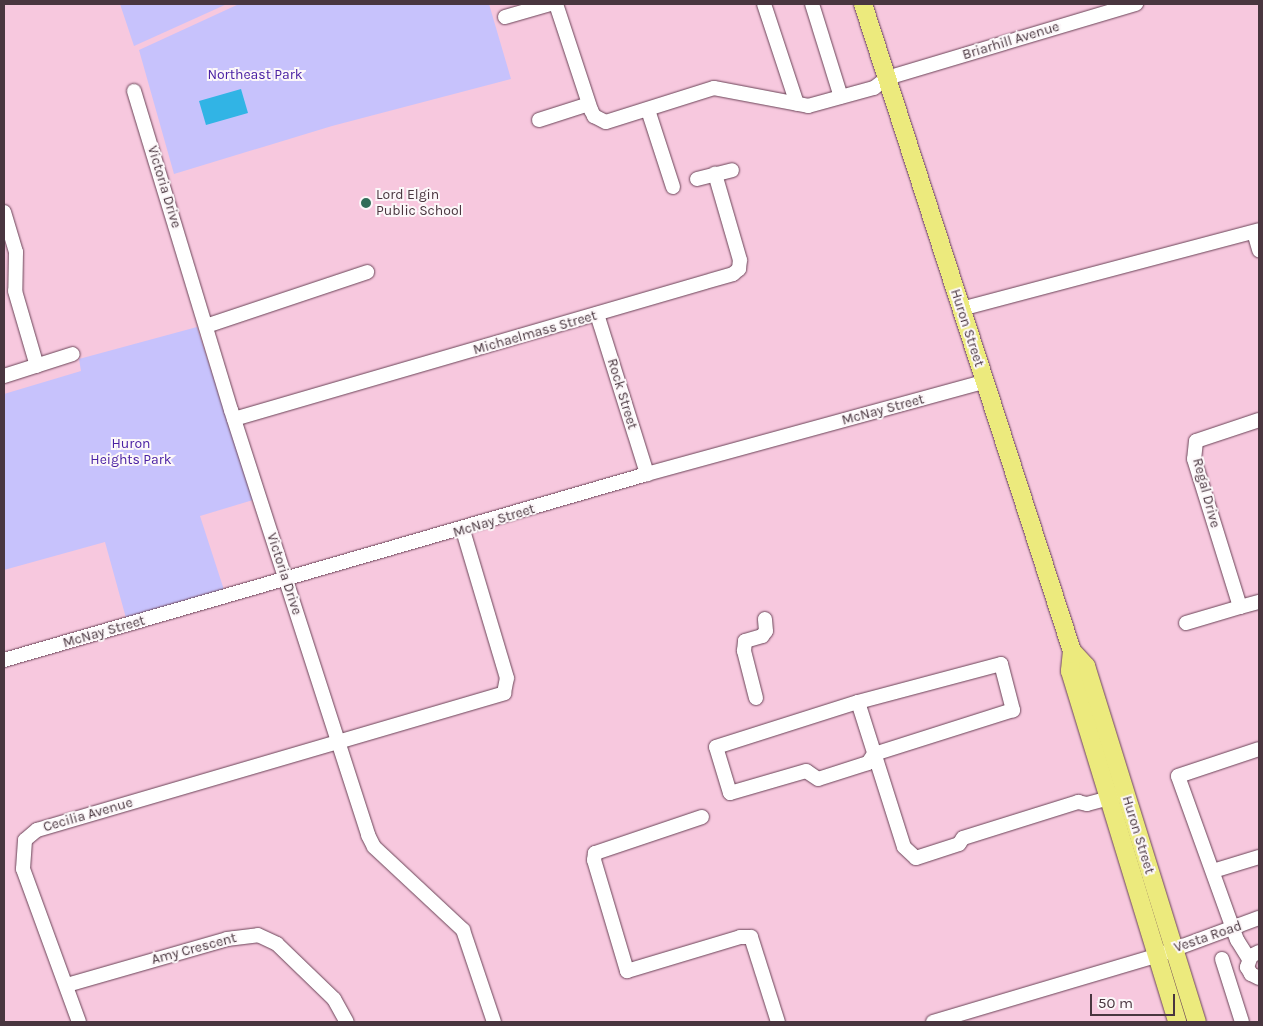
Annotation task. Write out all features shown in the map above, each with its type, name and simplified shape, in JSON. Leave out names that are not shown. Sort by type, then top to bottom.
[{"type":"main road","name":"Huron Street","points":[[863,4],[1072,651],[1070,672],[1107,799],[1177,1022]]},
{"type":"main road","name":"Huron Street","points":[[1072,651],[1086,666],[1197,1022]]},
{"type":"street","points":[[505,17],[550,4]]},
{"type":"street","points":[[539,120],[589,104],[556,4]]},
{"type":"street","points":[[764,4],[797,104]]},
{"type":"street","points":[[812,4],[841,97]]},
{"type":"street","name":"Briarhill Avenue","points":[[589,104],[594,116],[606,122],[714,88],[808,106],[874,88],[887,78],[1136,4]]},
{"type":"street","name":"Victoria Drive","points":[[134,90],[234,419],[338,743],[374,848],[463,930],[494,1022]]},
{"type":"street","points":[[648,110],[672,188]]},
{"type":"street","points":[[697,179],[732,170]]},
{"type":"street","name":"Michaelmass Street","points":[[234,419],[722,278],[738,268],[740,260],[714,174]]},
{"type":"street","points":[[4,212],[16,252],[15,291],[37,366]]},
{"type":"street","points":[[962,309],[1256,231],[1259,250]]},
{"type":"street","points":[[206,326],[367,272]]},
{"type":"street","name":"Rock Street","points":[[597,314],[647,474]]},
{"type":"street","points":[[4,376],[73,354]]},
{"type":"street","name":"McNay Street","points":[[4,660],[463,530],[647,474],[984,382]]},
{"type":"street","name":"Regal Drive","points":[[1240,607],[1194,458],[1196,441],[1259,420]]},
{"type":"street","name":"Cecilia Avenue","points":[[79,1022],[23,869],[25,840],[37,830],[504,693],[507,678],[463,530]]},
{"type":"street","points":[[1186,623],[1259,602]]},
{"type":"street","points":[[756,698],[744,651],[745,641],[762,636],[766,631],[765,619]]},
{"type":"street","points":[[1001,664],[1013,710],[874,754],[868,763],[818,779],[806,771],[730,793],[716,747],[858,702],[1001,664]]},
{"type":"street","points":[[858,702],[904,847],[916,858],[959,844],[963,838],[1069,805],[1087,804],[1125,793]]},
{"type":"street","points":[[1228,979],[1254,965],[1234,929],[1178,776],[1259,749]]},
{"type":"street","points":[[702,817],[595,853],[594,860],[627,971],[740,937],[751,937],[778,1022]]},
{"type":"street","points":[[1213,871],[1259,857]]},
{"type":"street","name":"Vesta Road","points":[[933,1022],[1156,956],[1234,929],[1259,918]]},
{"type":"street","name":"Amy Crescent","points":[[67,986],[227,938],[258,935],[277,944],[334,1000],[347,1022]]},
{"type":"street","points":[[1222,959],[1242,1022]]},
{"type":"green space","points":[[120,4],[227,4],[134,46]]},
{"type":"green space","name":"Northeast Park","points":[[239,4],[489,4],[511,79],[332,126],[174,174],[139,50]]},
{"type":"green space","name":"Huron Heights Park","points":[[197,327],[253,500],[200,516],[224,590],[126,618],[105,542],[4,570],[4,394],[81,371],[79,359]]},
{"type":"water","points":[[241,89],[248,113],[206,125],[199,101]]},
{"type":"place","name":"Lord Elgin Public School","points":[[366,203]]}]
